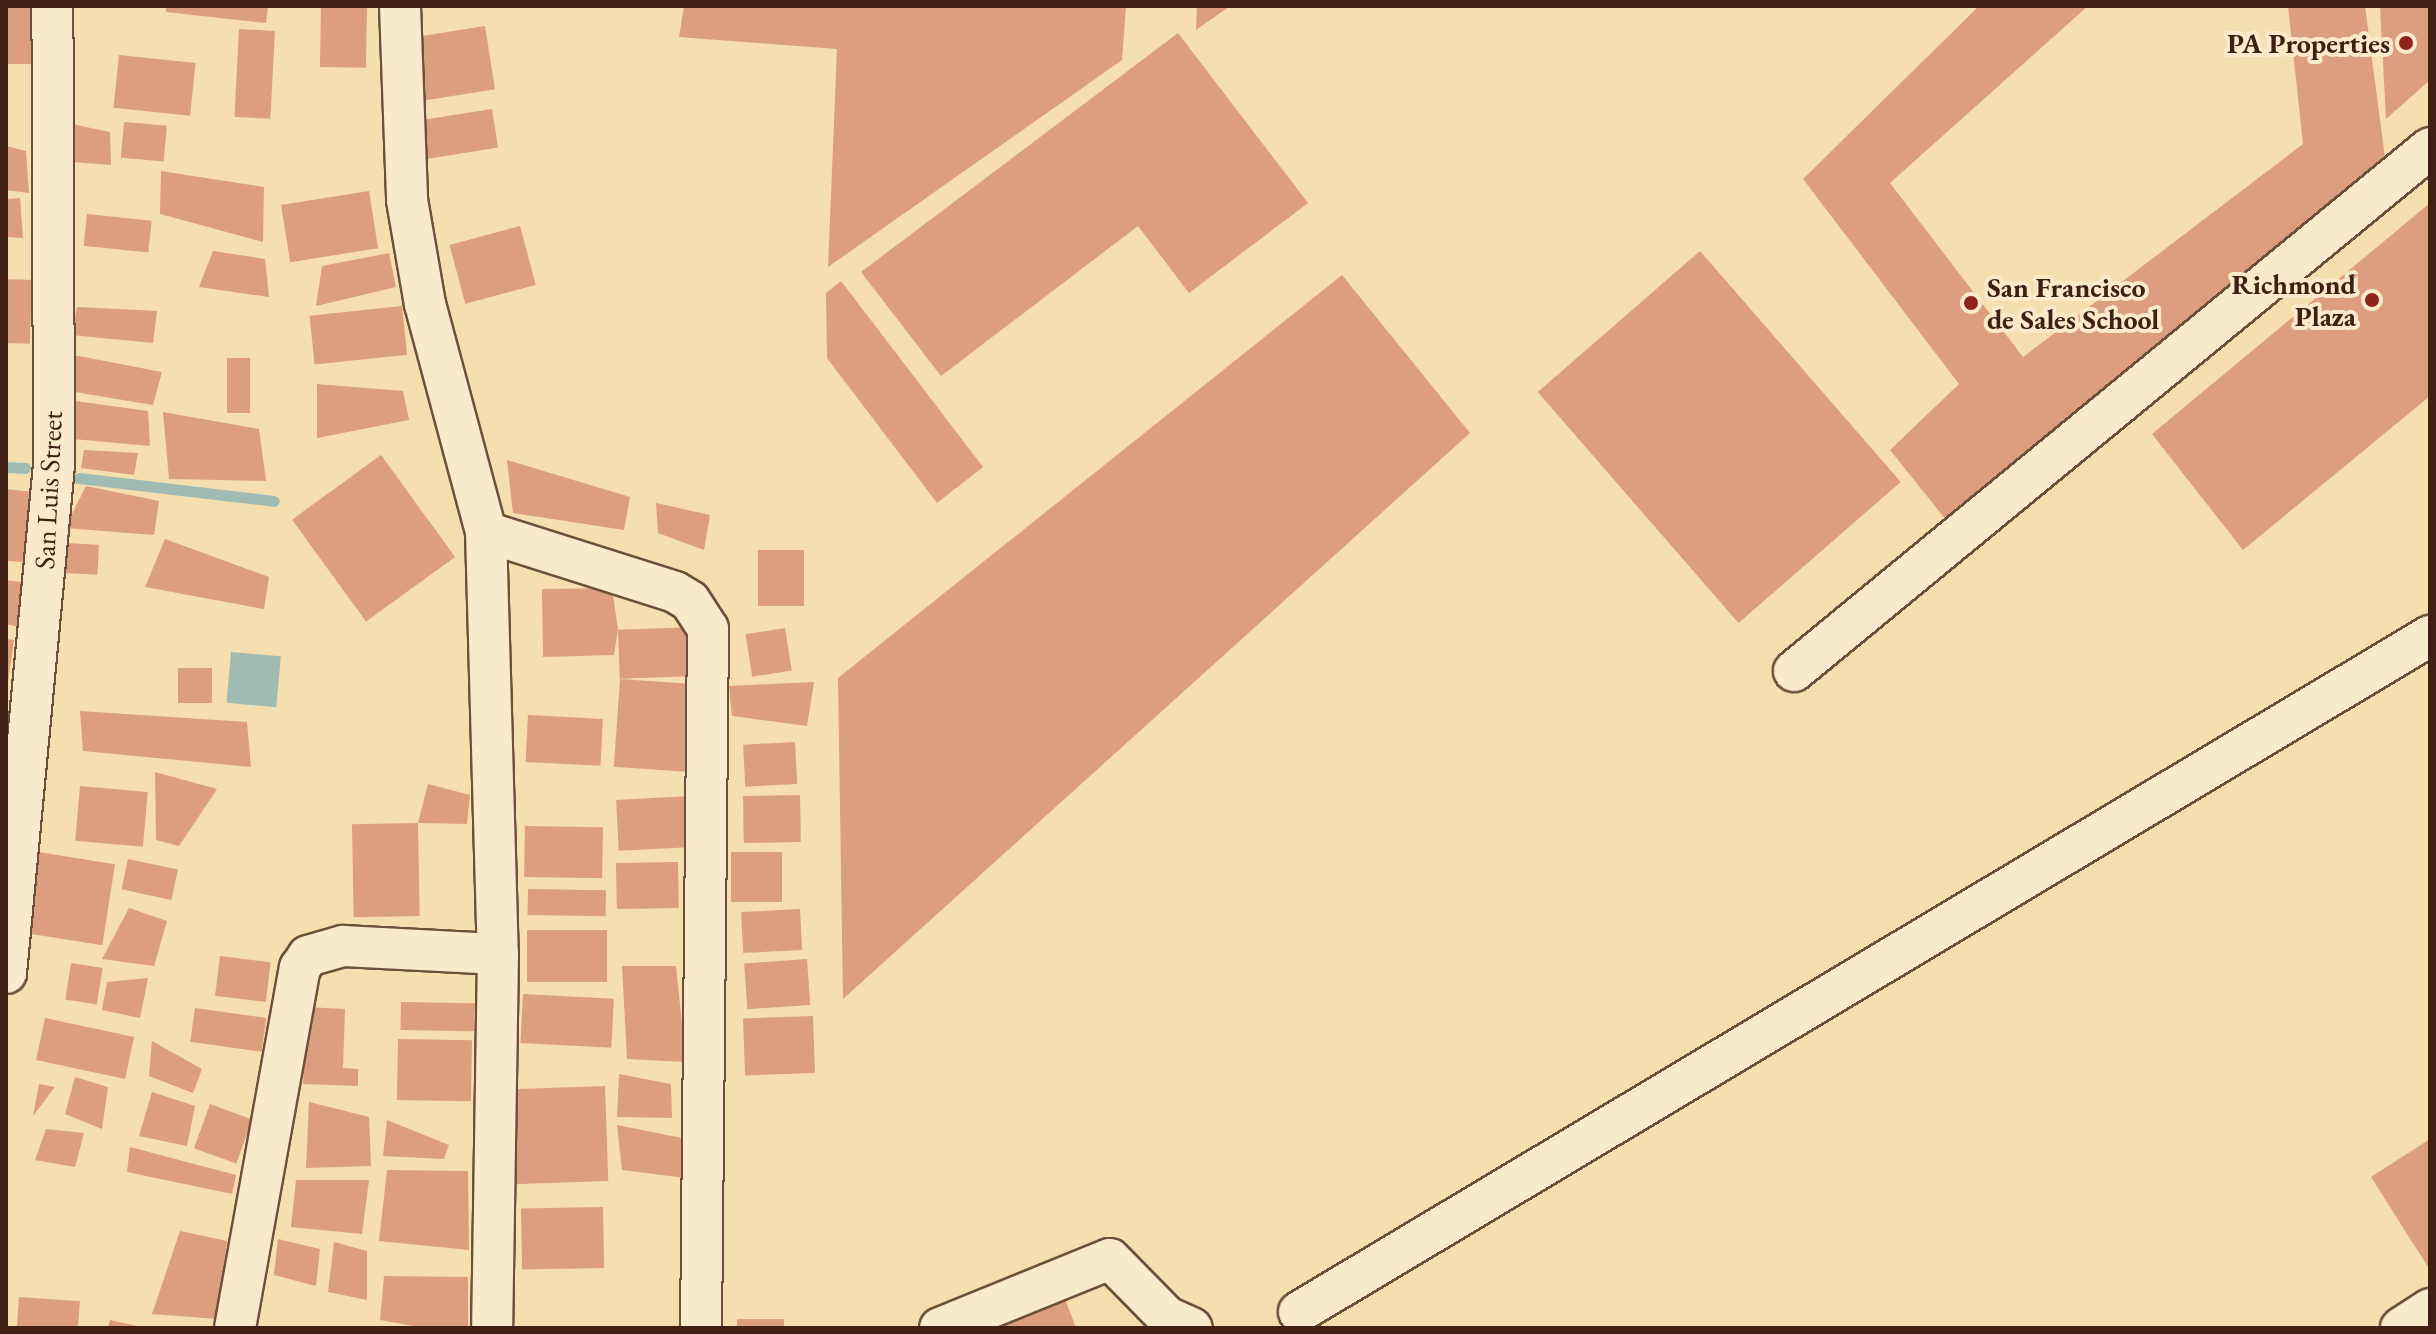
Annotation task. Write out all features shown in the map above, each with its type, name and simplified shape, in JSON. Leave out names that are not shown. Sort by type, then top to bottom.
[{"type":"street","name":"San Luis Street","points":[[6,973],[54,465],[52,6]]},
{"type":"street","points":[[400,6],[407,200],[425,304],[486,532],[498,954],[492,1328]]},
{"type":"street","points":[[1794,671],[2430,148]]},
{"type":"street","points":[[486,532],[675,592],[690,601],[708,629],[701,1328]]},
{"type":"street","points":[[1299,1312],[2430,636]]},
{"type":"street","points":[[235,1328],[300,968],[308,956],[344,946],[498,954]]},
{"type":"street","points":[[940,1328],[1110,1259],[1173,1324]]},
{"type":"street","points":[[2401,1328],[2430,1309]]},
{"type":"water","points":[[231,652],[281,656],[276,707],[227,703]]},
{"type":"building","points":[[6,6],[33,6],[33,64],[6,64]]},
{"type":"building","points":[[166,6],[268,6],[266,23],[166,12]]},
{"type":"building","points":[[321,6],[367,7],[366,68],[320,67]]},
{"type":"building","points":[[684,6],[1126,6],[1122,60],[828,267],[837,49],[679,37]]},
{"type":"building","points":[[1197,6],[1230,6],[1196,30]]},
{"type":"building","points":[[1979,6],[2088,6],[1890,183],[2023,357],[2303,144],[2288,6],[2365,6],[2386,165],[1947,521],[1890,450],[1959,384],[1803,179]]},
{"type":"building","name":"PA Properties","points":[[2380,6],[2430,6],[2430,80],[2386,119]]},
{"type":"building","points":[[485,26],[495,89],[421,101],[411,38]]},
{"type":"building","points":[[239,29],[275,31],[270,119],[234,117]]},
{"type":"building","points":[[1178,33],[1308,203],[1189,293],[1138,226],[941,376],[861,272]]},
{"type":"building","points":[[119,55],[196,63],[190,116],[113,108]]},
{"type":"building","points":[[492,109],[498,148],[428,159],[422,120]]},
{"type":"building","points":[[124,122],[167,126],[164,162],[121,158]]},
{"type":"building","points":[[67,123],[110,132],[111,165],[72,162]]},
{"type":"building","points":[[6,146],[26,151],[29,193],[6,190]]},
{"type":"building","points":[[161,171],[264,187],[263,242],[160,214]]},
{"type":"building","points":[[369,191],[378,248],[290,262],[281,205]]},
{"type":"building","points":[[20,198],[23,238],[6,237],[6,199]]},
{"type":"building","name":"Richmond Plaza","points":[[2430,203],[2430,396],[2243,550],[2152,434]]},
{"type":"building","points":[[87,214],[152,221],[148,253],[84,246]]},
{"type":"building","points":[[520,226],[536,285],[465,304],[449,245]]},
{"type":"building","points":[[213,251],[265,259],[269,297],[199,287]]},
{"type":"building","points":[[1700,251],[1901,482],[1738,623],[1538,392]]},
{"type":"building","points":[[389,253],[396,287],[316,306],[322,266]]},
{"type":"building","points":[[1342,275],[1470,433],[843,999],[838,678]]},
{"type":"building","points":[[6,279],[32,280],[30,344],[6,343]]},
{"type":"building","points":[[841,281],[983,467],[937,503],[827,358],[826,293]]},
{"type":"building","points":[[402,306],[407,355],[315,364],[310,316]]},
{"type":"building","points":[[77,307],[157,311],[153,343],[71,335]]},
{"type":"building","points":[[63,353],[162,372],[153,405],[69,391]]},
{"type":"building","points":[[227,358],[250,358],[250,413],[227,413]]},
{"type":"building","points":[[317,384],[403,391],[409,420],[317,438]]},
{"type":"building","points":[[75,401],[148,411],[150,446],[73,439]]},
{"type":"building","points":[[163,412],[259,429],[266,481],[169,479]]},
{"type":"building","points":[[84,450],[138,453],[134,475],[81,468]]},
{"type":"building","points":[[381,455],[455,557],[366,622],[292,520]]},
{"type":"building","points":[[507,460],[630,497],[624,530],[513,513]]},
{"type":"building","points":[[86,486],[159,501],[154,535],[65,528]]},
{"type":"building","points":[[6,489],[33,492],[24,562],[6,561]]},
{"type":"building","points":[[656,503],[710,515],[704,550],[658,533]]},
{"type":"building","points":[[165,539],[269,577],[264,609],[145,587]]},
{"type":"building","points":[[65,543],[99,545],[97,575],[63,573]]},
{"type":"building","points":[[758,550],[804,550],[804,606],[758,606]]},
{"type":"building","points":[[6,580],[29,583],[20,627],[6,624]]},
{"type":"building","points":[[612,588],[618,629],[614,655],[543,657],[542,589]]},
{"type":"building","points":[[696,627],[698,676],[620,679],[618,630]]},
{"type":"building","points":[[785,628],[792,670],[752,677],[745,634]]},
{"type":"building","points":[[6,639],[14,640],[8,682],[6,682]]},
{"type":"building","points":[[178,668],[212,668],[212,703],[178,703]]},
{"type":"building","points":[[620,679],[700,685],[694,772],[614,767]]},
{"type":"building","points":[[814,682],[807,726],[732,716],[729,686]]},
{"type":"building","points":[[80,711],[247,722],[251,767],[83,751]]},
{"type":"building","points":[[528,715],[603,719],[600,766],[526,762]]},
{"type":"building","points":[[795,742],[797,784],[745,787],[743,745]]},
{"type":"building","points":[[155,772],[217,789],[179,846],[156,840]]},
{"type":"building","points":[[428,784],[470,795],[467,824],[418,823]]},
{"type":"building","points":[[80,786],[148,792],[143,847],[75,841]]},
{"type":"building","points":[[800,795],[801,842],[744,843],[743,796]]},
{"type":"building","points":[[691,796],[694,847],[619,851],[616,800]]},
{"type":"building","points":[[418,823],[420,916],[354,917],[352,824]]},
{"type":"building","points":[[525,826],[603,827],[602,878],[524,877]]},
{"type":"building","points":[[38,852],[115,864],[102,945],[25,933]]},
{"type":"building","points":[[731,852],[782,852],[782,902],[731,902]]},
{"type":"building","points":[[128,859],[178,870],[171,900],[122,889]]},
{"type":"building","points":[[678,862],[679,908],[617,909],[616,863]]},
{"type":"building","points":[[528,889],[606,890],[606,916],[528,915]]},
{"type":"building","points":[[129,908],[167,921],[154,966],[102,959]]},
{"type":"building","points":[[800,909],[802,950],[743,953],[741,912]]},
{"type":"building","points":[[527,930],[607,930],[607,982],[527,982]]},
{"type":"building","points":[[220,956],[271,962],[266,1002],[215,996]]},
{"type":"building","points":[[807,959],[810,1005],[747,1009],[744,963]]},
{"type":"building","points":[[71,963],[103,968],[97,1005],[65,1000]]},
{"type":"building","points":[[622,966],[676,966],[686,1062],[627,1059]]},
{"type":"building","points":[[148,978],[140,1018],[102,1010],[107,982]]},
{"type":"building","points":[[523,994],[614,999],[611,1048],[520,1043]]},
{"type":"building","points":[[401,1002],[475,1003],[475,1031],[401,1030]]},
{"type":"building","points":[[306,1007],[345,1009],[343,1068],[358,1069],[358,1086],[303,1084]]},
{"type":"building","points":[[195,1008],[266,1018],[262,1052],[190,1042]]},
{"type":"building","points":[[813,1016],[815,1073],[745,1075],[743,1018]]},
{"type":"building","points":[[45,1018],[134,1037],[125,1079],[36,1060]]},
{"type":"building","points":[[398,1039],[472,1040],[471,1101],[397,1100]]},
{"type":"building","points":[[152,1041],[202,1069],[193,1093],[149,1076]]},
{"type":"building","points":[[619,1074],[671,1084],[672,1118],[617,1117]]},
{"type":"building","points":[[75,1077],[108,1087],[102,1129],[65,1114]]},
{"type":"building","points":[[39,1084],[55,1087],[33,1116]]},
{"type":"building","points":[[605,1086],[608,1181],[513,1184],[510,1089]]},
{"type":"building","points":[[152,1092],[195,1106],[187,1146],[139,1136]]},
{"type":"building","points":[[309,1102],[369,1117],[371,1166],[306,1168]]},
{"type":"building","points":[[210,1104],[252,1119],[236,1164],[194,1148]]},
{"type":"building","points":[[387,1120],[449,1145],[444,1159],[383,1156]]},
{"type":"building","points":[[617,1125],[687,1139],[685,1178],[622,1170]]},
{"type":"building","points":[[46,1129],[84,1133],[75,1167],[35,1160]]},
{"type":"building","points":[[2430,1139],[2430,1270],[2371,1177]]},
{"type":"building","points":[[130,1147],[236,1175],[232,1194],[127,1172]]},
{"type":"building","points":[[387,1170],[468,1171],[469,1250],[379,1241]]},
{"type":"building","points":[[296,1180],[369,1180],[362,1234],[291,1227]]},
{"type":"building","points":[[603,1207],[604,1268],[522,1269],[521,1208]]},
{"type":"building","points":[[180,1231],[227,1241],[217,1319],[152,1314]]},
{"type":"building","points":[[278,1239],[320,1249],[316,1286],[274,1275]]},
{"type":"building","points":[[334,1242],[367,1251],[367,1300],[328,1292]]},
{"type":"building","points":[[384,1276],[468,1277],[468,1328],[425,1328],[380,1320]]},
{"type":"building","points":[[1064,1296],[1076,1328],[981,1328]]},
{"type":"building","points":[[19,1297],[80,1301],[78,1328],[17,1328]]},
{"type":"building","points":[[737,1319],[784,1319],[784,1328],[737,1328]]},
{"type":"building","points":[[110,1320],[142,1327],[142,1328],[108,1328]]},
{"type":"waterway","points":[[6,467],[25,468]]},
{"type":"waterway","points":[[79,478],[274,501]]},
{"type":"place","name":"PA Properties","points":[[2406,43]]},
{"type":"place","name":"Richmond Plaza","points":[[2372,300]]},
{"type":"place","name":"San Francisco de Sales School","points":[[1971,303]]}]
